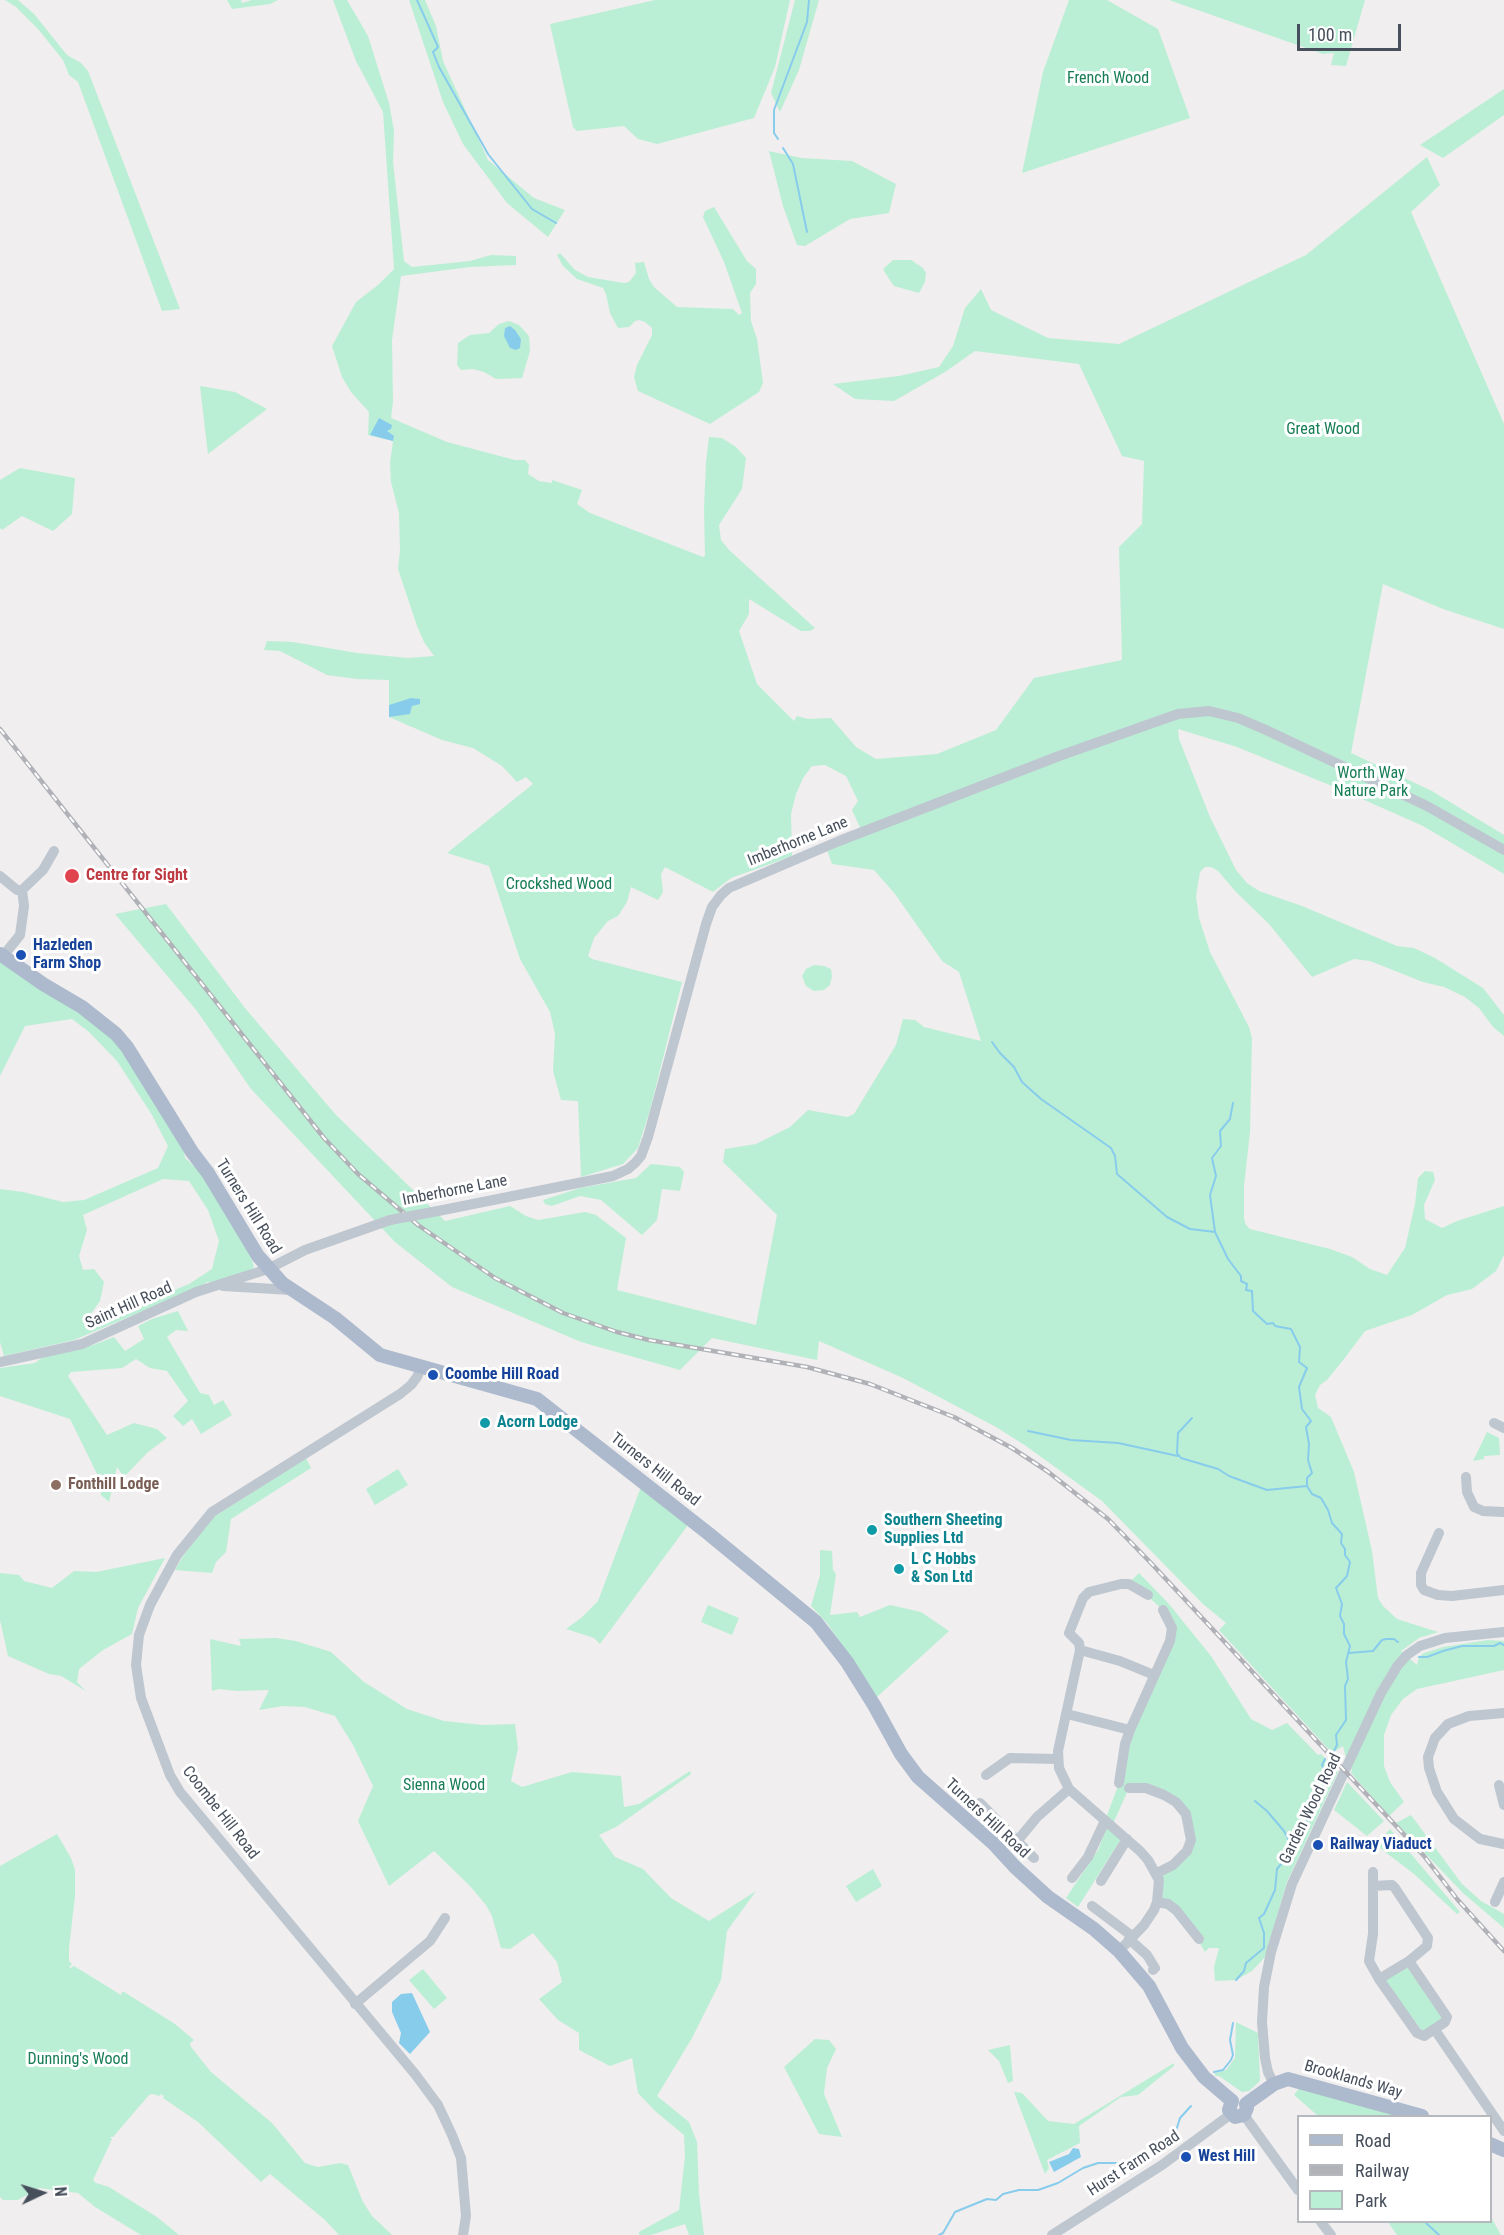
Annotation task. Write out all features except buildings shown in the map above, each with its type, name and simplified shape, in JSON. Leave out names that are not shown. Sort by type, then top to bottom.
[{"type":"main road","name":"Turners Hill Road","points":[[1,955],[82,1007],[116,1034],[208,1173],[258,1256],[268,1269],[292,1290],[334,1318],[380,1355],[537,1400],[760,1575],[816,1622],[847,1662],[874,1705],[900,1754],[918,1778],[994,1844],[1015,1867],[1048,1896],[1094,1929],[1119,1951],[1149,1986],[1182,2048],[1204,2077],[1238,2109]]},
{"type":"main road","name":"Brooklands Way","points":[[1274,2084],[1288,2079],[1296,2080],[1418,2115]]},
{"type":"main road","points":[[1238,2109],[1274,2084]]},
{"type":"street","name":"Imberhorne Lane","points":[[268,1269],[305,1250],[390,1220],[613,1176],[628,1169],[641,1156],[648,1137],[712,907],[729,888],[839,841],[1059,756],[1168,717],[1209,711],[1238,718],[1266,729],[1427,806],[1504,850]]},
{"type":"street","points":[[0,876],[17,890],[22,890],[43,870],[54,851]]},
{"type":"street","points":[[1,955],[20,935],[24,906],[22,890]]},
{"type":"street","name":"Saint Hill Road","points":[[0,1362],[82,1344],[196,1292],[268,1269]]},
{"type":"street","points":[[216,1286],[292,1290]]},
{"type":"street","name":"Coombe Hill Road","points":[[421,1368],[411,1385],[400,1394],[212,1512],[177,1555],[150,1605],[139,1635],[136,1665],[141,1698],[170,1775],[180,1792],[355,2004],[416,2074],[438,2105],[461,2158],[466,2216],[463,2235]]},
{"type":"street","points":[[1494,1423],[1504,1428]]},
{"type":"street","points":[[1466,1477],[1467,1492],[1474,1507],[1483,1511],[1504,1512]]},
{"type":"street","points":[[1439,1533],[1438,1545],[1419,1578],[1424,1590],[1438,1595],[1452,1596],[1504,1590]]},
{"type":"street","points":[[1119,1951],[1144,1925],[1158,1902],[1159,1880],[1148,1860],[1069,1789],[1059,1768],[1058,1759],[1061,1734],[1080,1650],[1079,1643],[1069,1633],[1083,1598],[1089,1592],[1128,1584],[1148,1595]]},
{"type":"street","points":[[1156,1873],[1173,1865],[1187,1851],[1191,1840],[1189,1824],[1186,1814],[1176,1802],[1153,1790],[1130,1784],[1125,1744],[1170,1641],[1172,1628],[1163,1610]]},
{"type":"street","name":"Garden Wood Road","points":[[1274,2084],[1265,2058],[1262,2022],[1264,1987],[1271,1952],[1292,1884],[1382,1693],[1398,1665],[1420,1646],[1445,1638],[1504,1632]]},
{"type":"street","points":[[1080,1650],[1120,1661],[1154,1676]]},
{"type":"street","points":[[1504,1713],[1469,1716],[1448,1724],[1435,1738],[1428,1757],[1437,1792],[1454,1819],[1480,1839],[1504,1844]]},
{"type":"street","points":[[1067,1714],[1130,1730]]},
{"type":"street","points":[[986,1775],[1010,1758],[1058,1759]]},
{"type":"street","points":[[1498,1786],[1504,1805]]},
{"type":"street","points":[[1018,1840],[1037,1816],[1069,1789]]},
{"type":"street","points":[[980,1803],[1034,1858]]},
{"type":"street","points":[[1072,1878],[1088,1857],[1105,1821]]},
{"type":"street","points":[[1101,1881],[1127,1839]]},
{"type":"street","points":[[1373,1872],[1373,1934],[1370,1961],[1379,1979],[1417,2033],[1424,2036],[1445,2022],[1447,2017],[1409,1961]]},
{"type":"street","points":[[1495,1902],[1504,1882]]},
{"type":"street","points":[[1373,1886],[1395,1888],[1428,1938],[1426,1946],[1409,1961],[1379,1979]]},
{"type":"street","points":[[1158,1902],[1168,1904],[1176,1910],[1199,1939]]},
{"type":"street","points":[[1092,1906],[1131,1937],[1147,1955],[1155,1968],[1153,1970]]},
{"type":"street","points":[[355,2004],[430,1941],[445,1918]]},
{"type":"street","points":[[1435,2030],[1504,2131]]},
{"type":"street","points":[[1238,2109],[1297,2187]]},
{"type":"street","name":"Hurst Farm Road","points":[[1052,2235],[1162,2165],[1238,2109]]},
{"type":"street","points":[[1322,2223],[1331,2235]]},
{"type":"green space","points":[[5,0],[18,0],[34,14],[67,55],[81,63],[88,71],[180,309],[162,311],[78,82],[69,75],[63,60],[38,29],[16,7]]},
{"type":"green space","points":[[227,0],[241,0],[242,3],[252,0],[278,0],[270,4],[232,9]]},
{"type":"green space","points":[[333,0],[347,0],[368,36],[389,103],[394,131],[393,162],[404,261],[412,267],[470,261],[491,255],[516,256],[516,265],[470,267],[401,276],[392,340],[391,418],[447,442],[515,460],[525,460],[529,465],[528,474],[539,481],[552,483],[552,480],[582,490],[577,504],[590,513],[703,557],[705,556],[704,508],[709,437],[722,438],[736,447],[746,458],[742,489],[719,525],[721,540],[729,550],[815,628],[810,631],[801,631],[749,599],[749,614],[739,631],[757,684],[794,721],[797,716],[808,719],[831,718],[856,747],[876,759],[937,754],[996,730],[1034,678],[1122,660],[1119,547],[1142,524],[1144,461],[1122,456],[1079,364],[975,351],[945,372],[894,401],[855,399],[833,384],[899,376],[939,367],[953,346],[965,308],[981,289],[991,310],[1048,338],[1119,344],[1306,255],[1427,157],[1440,185],[1411,212],[1504,424],[1504,629],[1443,609],[1383,584],[1351,753],[1432,791],[1504,835],[1504,874],[1423,826],[1237,747],[1178,729],[1179,739],[1210,817],[1236,870],[1247,883],[1259,891],[1302,906],[1397,946],[1414,948],[1435,958],[1483,988],[1504,1015],[1504,1036],[1493,1027],[1479,1008],[1465,997],[1444,987],[1423,982],[1370,961],[1354,959],[1312,977],[1269,924],[1218,871],[1205,867],[1200,872],[1196,896],[1199,918],[1210,952],[1249,1027],[1252,1038],[1250,1132],[1244,1186],[1246,1225],[1250,1229],[1330,1249],[1352,1257],[1370,1269],[1387,1275],[1405,1248],[1418,1178],[1425,1171],[1433,1172],[1435,1180],[1424,1205],[1425,1219],[1442,1228],[1504,1206],[1504,1255],[1496,1271],[1472,1289],[1447,1295],[1412,1315],[1365,1331],[1327,1380],[1320,1385],[1315,1395],[1318,1408],[1331,1417],[1354,1472],[1372,1551],[1378,1598],[1397,1619],[1438,1632],[1419,1638],[1401,1651],[1417,1665],[1419,1657],[1424,1653],[1443,1647],[1488,1640],[1504,1641],[1504,1670],[1417,1689],[1403,1699],[1391,1715],[1384,1735],[1384,1766],[1390,1782],[1404,1802],[1389,1816],[1351,1773],[1352,1770],[1347,1762],[1343,1746],[1332,1753],[1219,1630],[1226,1623],[1203,1604],[1102,1501],[996,1427],[903,1378],[819,1341],[817,1360],[712,1338],[680,1370],[581,1342],[452,1287],[395,1242],[251,1089],[197,1011],[115,914],[166,904],[245,1008],[336,1115],[445,1221],[510,1206],[538,1220],[585,1212],[596,1215],[626,1238],[617,1290],[756,1325],[777,1215],[723,1162],[725,1149],[756,1144],[790,1127],[808,1110],[847,1117],[854,1114],[896,1045],[903,1019],[915,1020],[924,1027],[981,1041],[959,972],[942,961],[895,894],[874,870],[832,864],[827,850],[864,836],[852,810],[858,801],[846,776],[825,765],[812,766],[803,778],[796,794],[791,814],[792,856],[731,878],[713,892],[665,867],[661,874],[663,892],[658,900],[631,887],[627,902],[618,916],[608,921],[594,938],[588,956],[592,959],[682,982],[650,1110],[638,1148],[623,1164],[581,1177],[578,1101],[561,1100],[553,1071],[555,1034],[550,1012],[520,959],[489,866],[447,853],[533,784],[526,777],[517,782],[502,766],[473,748],[442,740],[389,717],[389,680],[327,675],[280,651],[264,650],[267,641],[293,642],[357,653],[408,658],[434,656],[417,626],[398,569],[399,513],[391,482],[390,463],[393,441],[368,435],[369,412],[351,392],[342,377],[332,346],[356,302],[394,269],[383,112],[356,61]]},
{"type":"green space","points":[[409,0],[425,0],[436,26],[443,61],[488,160],[534,198],[565,210],[548,237],[507,203],[463,144],[443,102]]},
{"type":"green space","points":[[655,0],[790,0],[775,67],[754,118],[657,144],[638,139],[624,126],[577,131],[573,127],[550,24]]},
{"type":"green space","points":[[795,0],[819,0],[799,70],[780,112],[771,93]]},
{"type":"green space","name":"French Wood","points":[[1069,0],[1107,0],[1158,29],[1190,118],[1022,173],[1043,72]]},
{"type":"green space","points":[[1169,0],[1365,0],[1346,66],[1331,65],[1334,53],[1323,54]]},
{"type":"green space","points":[[1504,89],[1504,115],[1443,158],[1420,145]]},
{"type":"green space","points":[[769,151],[801,158],[852,161],[896,184],[889,213],[850,219],[805,246],[797,245],[783,206]]},
{"type":"green space","points":[[714,207],[747,261],[756,269],[756,284],[750,293],[751,321],[757,339],[763,383],[759,392],[710,424],[638,391],[634,377],[637,365],[652,335],[652,328],[639,320],[629,327],[618,328],[610,313],[603,288],[577,279],[563,266],[557,255],[560,253],[575,270],[588,277],[624,283],[629,282],[636,273],[635,263],[644,262],[654,287],[677,307],[733,309],[739,315],[742,313],[724,262],[703,217],[705,211]]},
{"type":"green space","points":[[893,260],[911,260],[923,268],[926,273],[925,282],[919,293],[894,286],[883,269]]},
{"type":"green space","points":[[509,321],[519,325],[529,336],[530,351],[522,378],[496,379],[473,369],[461,370],[457,365],[458,343],[470,335],[489,333],[499,324]]},
{"type":"green space","points":[[200,386],[235,392],[267,409],[208,454]]},
{"type":"green space","points":[[20,468],[75,478],[72,514],[53,531],[22,516],[2,530],[0,528],[0,480]]},
{"type":"green space","points":[[0,958],[81,1010],[110,1036],[136,1068],[184,1151],[185,1158],[204,1175],[244,1242],[254,1267],[251,1271],[207,1282],[74,1340],[4,1356],[0,1342],[0,1189],[63,1202],[84,1200],[158,1168],[168,1146],[152,1115],[117,1061],[89,1032],[72,1019],[25,1026],[0,1076]],"holes":[[[163,1179],[189,1181],[208,1210],[219,1241],[212,1269],[189,1284],[88,1326],[87,1319],[100,1301],[104,1282],[94,1269],[83,1270],[79,1256],[87,1230],[83,1215]]]},
{"type":"green space","points":[[814,965],[831,969],[830,985],[824,990],[814,991],[806,986],[802,976],[806,969]]},
{"type":"green space","points":[[651,1164],[680,1167],[684,1172],[680,1191],[662,1189],[657,1220],[642,1235],[601,1200],[580,1196],[552,1206],[545,1204],[543,1200],[580,1188],[636,1178]]},
{"type":"green space","points":[[178,1311],[188,1331],[176,1330],[167,1337],[200,1393],[209,1395],[214,1405],[223,1400],[232,1415],[201,1434],[192,1419],[183,1426],[173,1416],[188,1401],[167,1371],[150,1368],[136,1359],[122,1368],[71,1372],[68,1376],[107,1435],[134,1423],[157,1429],[167,1438],[148,1452],[124,1477],[117,1467],[109,1502],[101,1495],[100,1480],[70,1419],[0,1396],[0,1368],[35,1363],[43,1357],[93,1345],[114,1337],[125,1351],[144,1339],[138,1326]]},
{"type":"green space","points":[[1487,1432],[1499,1438],[1500,1455],[1484,1456],[1484,1459],[1473,1461]]},
{"type":"green space","points":[[306,1458],[311,1468],[231,1519],[226,1552],[216,1562],[212,1573],[175,1570],[212,1518]]},
{"type":"green space","points":[[398,1469],[408,1485],[375,1505],[366,1489]]},
{"type":"green space","points":[[641,1487],[688,1525],[600,1644],[594,1638],[566,1629],[598,1601]]},
{"type":"green space","points":[[820,1550],[832,1551],[833,1570],[836,1574],[830,1615],[857,1612],[860,1617],[890,1605],[921,1612],[949,1631],[877,1697],[827,1623],[811,1606],[820,1575]]},
{"type":"green space","points":[[165,1558],[138,1608],[132,1634],[103,1650],[79,1669],[77,1682],[86,1691],[61,1676],[49,1674],[8,1656],[0,1620],[0,1573],[19,1575],[24,1581],[52,1588],[74,1571],[96,1572]]},
{"type":"green space","points":[[1139,1573],[1169,1604],[1211,1656],[1251,1719],[1272,1730],[1287,1723],[1338,1772],[1287,1882],[1265,1957],[1252,1971],[1236,1980],[1215,1981],[1214,1967],[1219,1948],[1209,1948],[1205,1952],[1190,1927],[1157,1902],[1159,1880],[1191,1840],[1176,1802],[1129,1788],[1112,1826],[1105,1821],[1119,1783],[1125,1744],[1170,1641],[1163,1610],[1131,1581]]},
{"type":"green space","points":[[708,1605],[739,1618],[732,1635],[701,1622]]},
{"type":"green space","name":"Sienna Wood","points":[[276,1638],[296,1641],[331,1652],[364,1682],[407,1709],[444,1721],[483,1725],[515,1724],[518,1748],[511,1781],[522,1787],[572,1772],[621,1776],[624,1807],[639,1804],[690,1771],[691,1774],[616,1827],[599,1835],[615,1857],[643,1869],[671,1898],[709,1921],[756,1891],[727,1931],[721,1980],[692,2038],[657,2096],[689,2122],[697,2142],[699,2194],[704,2235],[689,2235],[685,2224],[651,2235],[639,2235],[639,2232],[679,2210],[685,2156],[684,2135],[655,2111],[638,2093],[632,2058],[610,2066],[579,2050],[579,2033],[558,2020],[539,1999],[562,1982],[557,1962],[533,1933],[510,1949],[501,1948],[492,1916],[486,1905],[434,1851],[389,1886],[358,1821],[373,1786],[353,1745],[335,1716],[305,1707],[283,1706],[259,1710],[269,1690],[219,1689],[212,1691],[210,1639],[241,1646],[239,1639]]},
{"type":"green space","points":[[1347,1782],[1384,1821],[1367,1836],[1334,1810]]},
{"type":"green space","points":[[1411,1815],[1462,1884],[1481,1901],[1504,1914],[1504,1928],[1463,1893],[1396,1823]]},
{"type":"green space","points":[[1107,1827],[1121,1839],[1078,1907],[1066,1898],[1098,1850]]},
{"type":"green space","points":[[1390,1829],[1460,1912],[1457,1914],[1414,1874],[1376,1845]]},
{"type":"green space","name":"Dunning's Wood","points":[[57,1834],[75,1870],[75,1896],[69,1948],[69,1961],[72,1964],[69,1967],[74,1966],[121,1995],[124,1992],[175,2024],[194,2040],[190,2043],[191,2047],[211,2072],[272,2123],[305,2163],[318,2167],[340,2163],[348,2165],[363,2202],[372,2216],[392,2235],[339,2235],[325,2220],[270,2174],[261,2182],[198,2122],[163,2098],[161,2094],[160,2096],[149,2095],[113,2137],[110,2137],[112,2139],[93,2180],[109,2187],[157,2217],[179,2235],[141,2235],[95,2207],[78,2193],[39,2188],[18,2200],[3,2200],[0,2197],[0,1866]]},
{"type":"green space","points":[[873,1869],[882,1886],[856,1902],[846,1886]]},
{"type":"green space","points":[[1407,1967],[1442,2013],[1442,2020],[1423,2032],[1386,1984],[1386,1979]]},
{"type":"green space","points":[[423,1969],[447,1998],[434,2009],[409,1980]]},
{"type":"green space","points":[[1236,2022],[1258,2033],[1260,2081],[1249,2091],[1242,2092],[1219,2076],[1215,2076],[1215,2073],[1226,2070],[1235,2058]]},
{"type":"green space","points":[[815,2039],[829,2040],[836,2049],[827,2068],[824,2094],[842,2137],[819,2134],[784,2067]]},
{"type":"green space","points":[[1010,2045],[1013,2081],[1008,2083],[999,2061],[988,2050]]},
{"type":"green space","points":[[1174,2063],[1174,2066],[1138,2095],[1121,2097],[1079,2126],[1080,2143],[1047,2160],[1049,2168],[1045,2174],[1014,2092],[1022,2093],[1048,2121],[1074,2124]]},
{"type":"green space","points":[[1300,2087],[1398,2115],[1317,2115],[1294,2095]]},
{"type":"green space","points":[[1492,2219],[1501,2235],[1397,2235],[1389,2223],[1492,2223]]},
{"type":"water","points":[[510,326],[521,339],[520,348],[516,350],[510,348],[504,336],[505,328]]},
{"type":"water","points":[[379,418],[392,425],[387,431],[394,436],[393,441],[370,435]]},
{"type":"water","points":[[411,698],[420,699],[420,704],[412,706],[410,714],[389,717],[389,705]]},
{"type":"water","points":[[412,1993],[430,2032],[410,2054],[399,2043],[401,2033],[392,2012],[392,2002],[401,1994]]},
{"type":"water","points":[[1073,2148],[1079,2149],[1081,2157],[1054,2172],[1049,2162],[1069,2154]]},
{"type":"waterway","points":[[417,0],[438,47],[433,52],[439,67],[488,154],[532,209],[556,223]]},
{"type":"waterway","points":[[778,139],[774,133],[774,110],[807,22],[809,0]]},
{"type":"waterway","points":[[783,148],[793,164],[807,232]]},
{"type":"waterway","points":[[992,1042],[1014,1067],[1022,1082],[1041,1099],[1111,1148],[1115,1156],[1117,1174],[1167,1217],[1190,1229],[1215,1232]]},
{"type":"waterway","points":[[1233,1103],[1230,1119],[1220,1131],[1221,1146],[1212,1158],[1216,1176],[1210,1195],[1215,1232],[1228,1259],[1241,1276],[1241,1281],[1247,1284],[1246,1290],[1252,1291],[1253,1311],[1267,1324],[1273,1323],[1275,1326],[1291,1329],[1300,1347],[1299,1362],[1307,1368],[1299,1387],[1302,1409],[1311,1421],[1306,1427],[1309,1444],[1308,1460],[1312,1473],[1307,1478],[1307,1486],[1312,1494],[1321,1498],[1332,1523],[1342,1534],[1341,1543],[1350,1562],[1347,1576],[1336,1588],[1342,1604],[1340,1616],[1344,1624],[1344,1634],[1350,1646],[1346,1662],[1348,1679],[1345,1686],[1346,1720],[1336,1735],[1337,1745],[1333,1753]]},
{"type":"waterway","points":[[1192,1418],[1178,1433],[1177,1453],[1181,1458],[1218,1469],[1229,1476],[1267,1490],[1307,1486]]},
{"type":"waterway","points":[[1028,1431],[1071,1440],[1118,1443],[1178,1456]]},
{"type":"waterway","points":[[1349,1653],[1373,1651],[1382,1640],[1386,1639],[1394,1639],[1398,1642]]},
{"type":"waterway","points":[[1419,1657],[1427,1657],[1462,1646],[1494,1646],[1500,1643],[1504,1645]]},
{"type":"waterway","points":[[1236,1980],[1244,1971],[1246,1963],[1264,1948],[1264,1933],[1259,1918],[1264,1914],[1275,1890],[1277,1869],[1286,1858],[1314,1808],[1327,1775],[1322,1765],[1325,1759]]},
{"type":"waterway","points":[[1255,1801],[1284,1831],[1292,1846]]},
{"type":"waterway","points":[[1214,2072],[1223,2070],[1233,2055],[1230,2040],[1233,2023]]},
{"type":"waterway","points":[[939,2235],[943,2233],[955,2212],[987,2199],[996,2200],[1003,2194],[1019,2190],[1038,2190],[1058,2183],[1083,2168],[1098,2163],[1128,2163],[1152,2152],[1157,2145],[1176,2131],[1180,2118],[1191,2106]]},
{"type":"waterway","points":[[1426,2223],[1439,2235]]},
{"type":"railway","points":[[0,729],[324,1138],[358,1174],[418,1225],[495,1278],[563,1313],[617,1332],[649,1340],[807,1367],[870,1384],[954,1417],[1012,1448],[1047,1471],[1108,1519],[1150,1562],[1424,1856],[1457,1899],[1504,1951]]},
{"type":"place","name":"Centre for Sight","points":[[72,876]]},
{"type":"place","name":"Hazleden Farm Shop","points":[[21,955]]},
{"type":"place","name":"Coombe Hill Road","points":[[433,1375]]},
{"type":"place","name":"Acorn Lodge","points":[[485,1423]]},
{"type":"place","name":"Fonthill Lodge","points":[[56,1485]]},
{"type":"place","name":"Southern Sheeting Supplies Ltd","points":[[872,1530]]},
{"type":"place","name":"L C Hobbs & Son Ltd","points":[[899,1569]]},
{"type":"place","name":"Railway Viaduct","points":[[1318,1845]]},
{"type":"place","name":"West Hill","points":[[1186,2157]]},
{"type":"park label","name":"Great Wood","points":[[1323,430]]},
{"type":"park label","name":"Worth Way Nature Park","points":[[1371,783]]},
{"type":"park label","name":"Crockshed Wood","points":[[559,885]]}]
